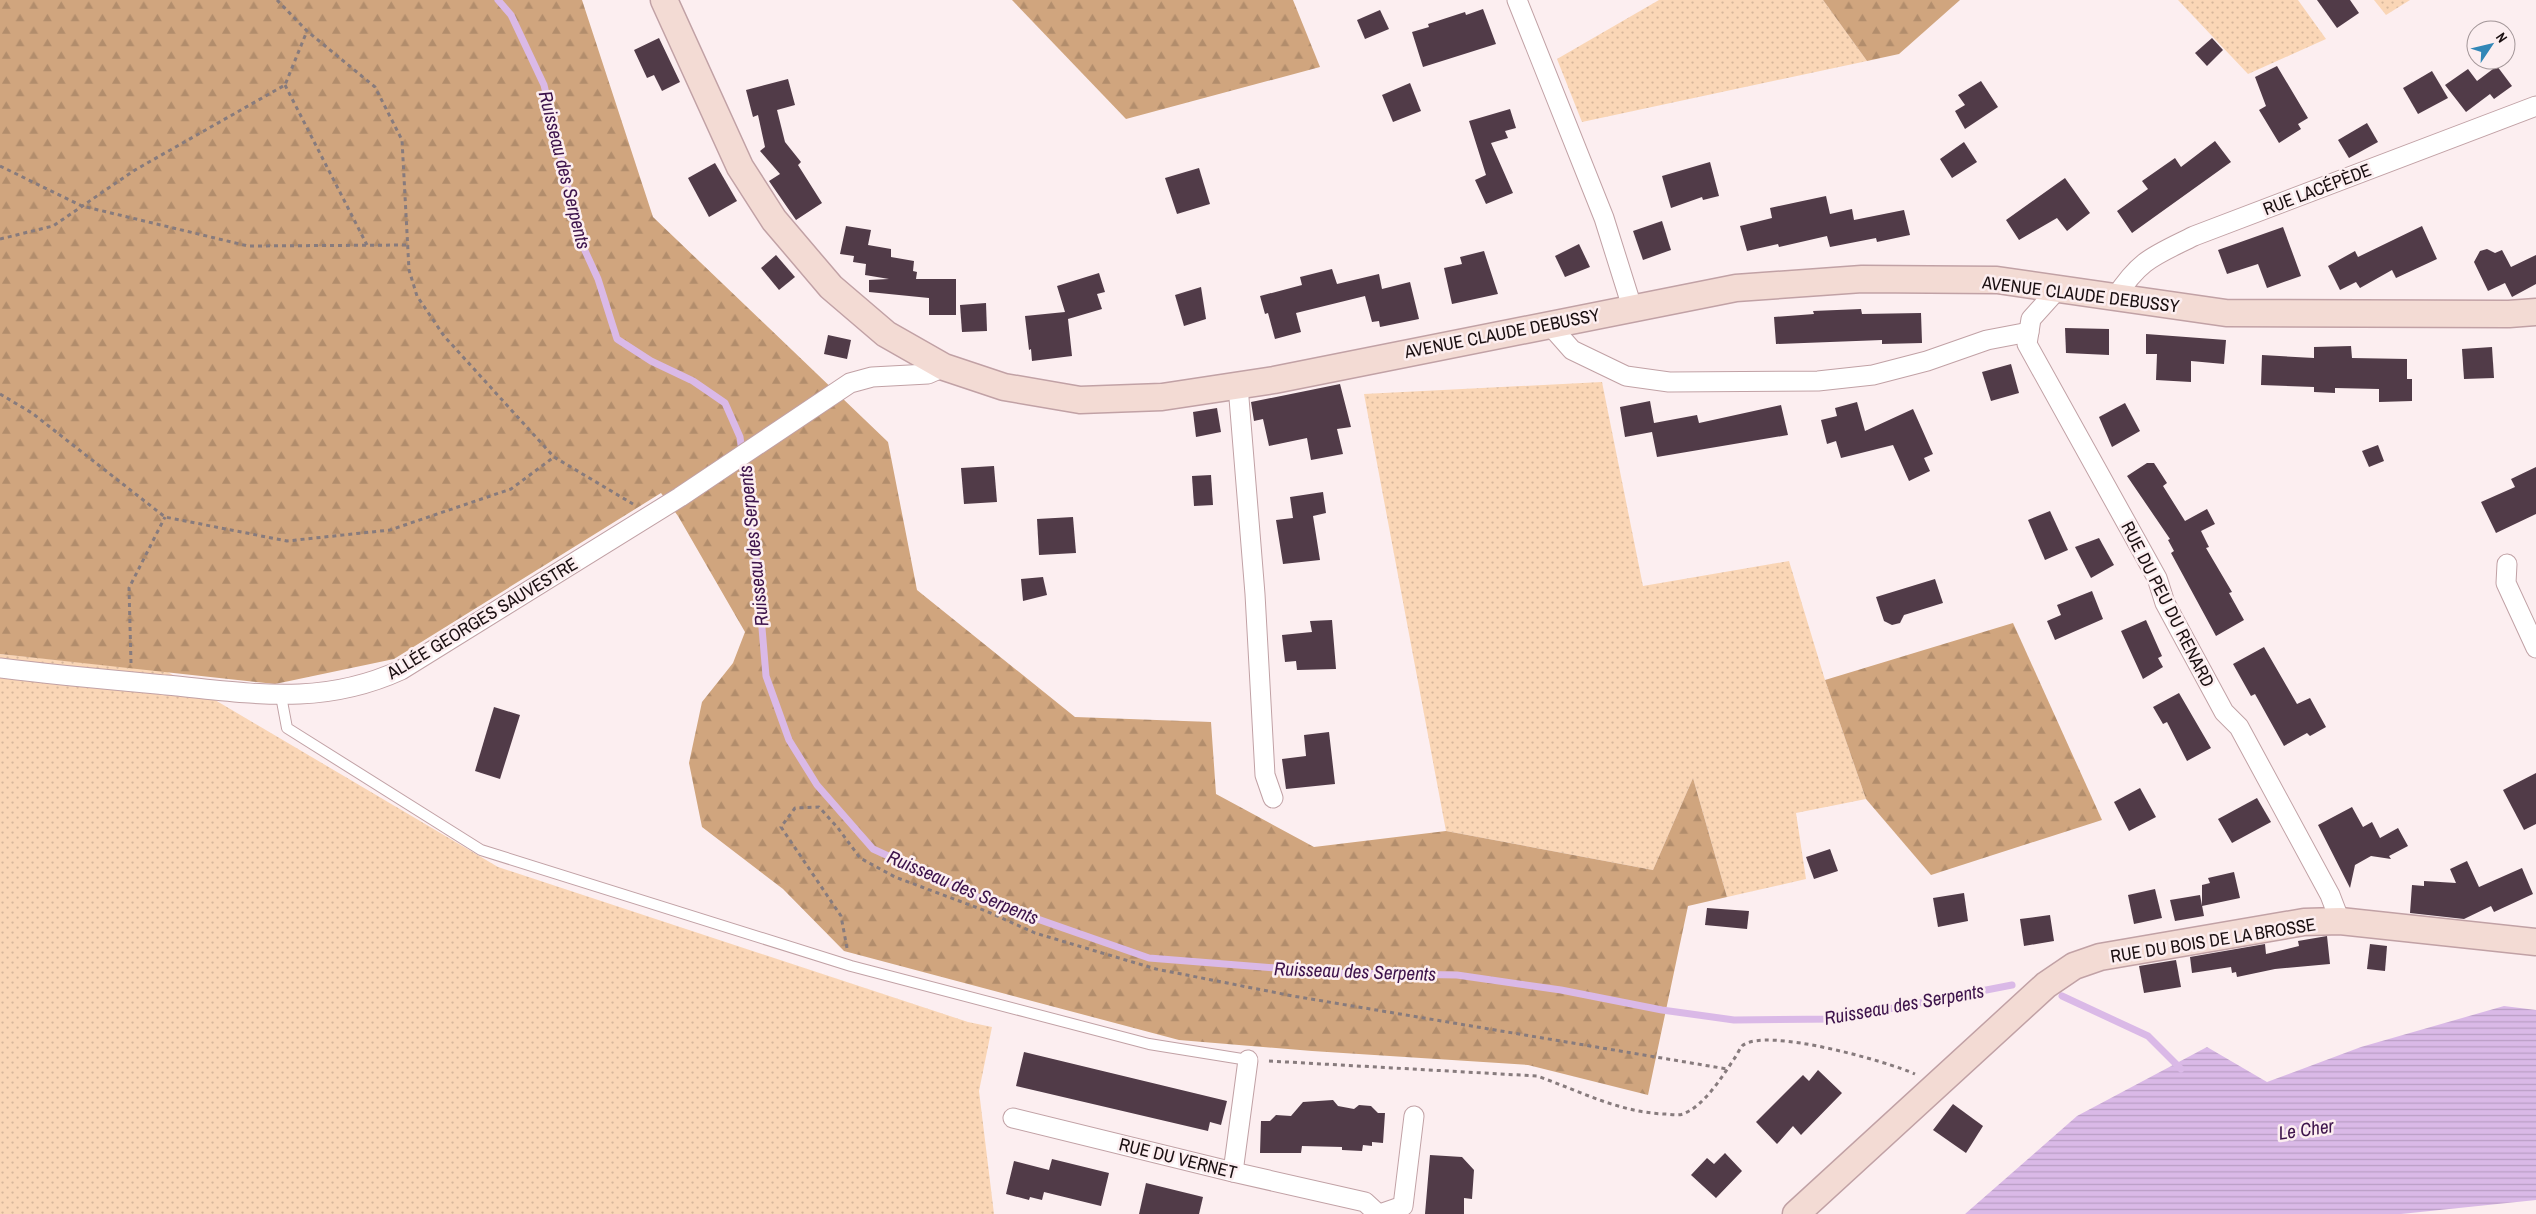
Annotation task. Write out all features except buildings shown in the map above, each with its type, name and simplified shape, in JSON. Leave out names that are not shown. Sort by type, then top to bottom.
[{"type":"main road","name":"AVENUE CLAUDE DEBUSSY","points":[[664,0],[740,167],[774,220],[831,287],[886,334],[944,367],[1004,387],[1080,400],[1162,397],[1238,386],[1736,288],[1862,279],[1997,280],[2226,313],[2509,314],[2536,312]]},
{"type":"main road","name":"RUE DU BOIS DE LA BROSSE","points":[[1796,1214],[1936,1083],[2046,985],[2074,966],[2100,957],[2304,922],[2340,922],[2536,942]]},
{"type":"street","points":[[1517,0],[1604,218],[1632,307]]},
{"type":"street","name":"RUE LACÉPÈDE","points":[[2115,298],[2130,275],[2147,259],[2194,236],[2536,106]]},
{"type":"street","points":[[1549,324],[1572,350],[1626,376],[1669,382],[1818,381],[1873,375],[1927,361],[1987,340],[2029,332],[2031,319],[2058,289]]},
{"type":"street","name":"RUE DU PEU DU RENARD","points":[[2029,332],[2027,344],[2158,578],[2165,603],[2224,712],[2239,727],[2330,895],[2340,922]]},
{"type":"street","name":"ALLÉE GEORGES SAUVESTRE","points":[[0,668],[281,696],[347,689],[401,670],[680,497],[850,384],[872,377],[928,374],[944,367]]},
{"type":"street","points":[[1238,386],[1256,594],[1264,775],[1273,798]]},
{"type":"street","points":[[2507,564],[2506,583],[2536,648]]},
{"type":"street","points":[[1232,1172],[1248,1060]]},
{"type":"street","name":"RUE DU VERNET","points":[[1013,1118],[1232,1172],[1342,1206],[1365,1202],[1379,1214],[1403,1206],[1414,1116]]},
{"type":"lane","points":[[281,696],[287,728],[480,850],[851,966],[1149,1044],[1248,1060]]},
{"type":"path","points":[[277,0],[307,31],[375,88],[402,140],[409,270],[417,296],[444,336],[554,457],[651,514]]},
{"type":"path","points":[[0,239],[53,226],[135,170],[285,85],[307,31]]},
{"type":"path","points":[[285,85],[367,245]]},
{"type":"path","points":[[0,166],[82,206],[248,246],[407,245]]},
{"type":"path","points":[[0,394],[32,413],[165,517],[287,541],[390,530],[510,489],[554,457]]},
{"type":"path","points":[[131,682],[129,588],[165,517]]},
{"type":"path","points":[[851,966],[841,916],[781,827],[795,808],[819,807],[838,828],[860,858],[895,877],[986,911],[1035,933],[1156,969],[1293,996],[1727,1069]]},
{"type":"path","points":[[1248,1060],[1538,1076],[1578,1090],[1615,1107],[1645,1113],[1681,1115],[1693,1109],[1727,1069],[1743,1046],[1758,1040],[1817,1046],[1845,1052],[1892,1064],[1936,1083]]},
{"type":"shaded area","points":[[1659,0],[1823,0],[1867,61],[1582,122],[1557,59]]},
{"type":"shaded area","points":[[2178,0],[2298,0],[2326,39],[2248,74]]},
{"type":"shaded area","points":[[2374,0],[2410,0],[2386,15]]},
{"type":"shaded area","points":[[1602,382],[1643,586],[1789,561],[1825,680],[1866,799],[1796,813],[1806,879],[1727,897],[1693,778],[1653,870],[1446,831],[1364,394]]},
{"type":"shaded area","points":[[0,654],[166,671],[498,867],[968,1022],[992,1027],[979,1091],[994,1214],[0,1214]]},
{"type":"green space","points":[[0,0],[582,0],[653,217],[888,442],[917,590],[1075,717],[1211,722],[1216,794],[1314,847],[1446,831],[1653,870],[1693,778],[1727,897],[1688,906],[1648,1095],[1528,1065],[1179,1040],[844,951],[783,889],[702,827],[689,763],[702,702],[733,663],[745,632],[678,516],[661,493],[394,659],[275,684],[0,654]]},
{"type":"green space","points":[[1012,0],[1293,0],[1320,67],[1126,119]]},
{"type":"green space","points":[[1823,0],[1960,0],[1899,54],[1867,61]]},
{"type":"green space","points":[[2013,623],[2102,820],[1931,875],[1866,799],[1825,680]]},
{"type":"water","name":"Le Cher","points":[[2504,1006],[2536,1010],[2536,1200],[2401,1214],[1965,1214],[2077,1116],[2207,1047],[2267,1082],[2361,1047]]},
{"type":"waterway","name":"Ruisseau des Serpents","points":[[498,0],[511,15],[544,85],[581,242],[598,279],[617,339],[651,361],[693,381],[725,403],[740,437],[756,556],[766,676],[789,740],[817,785],[873,849],[989,902],[1149,958],[1338,973],[1457,975],[1561,990],[1662,1010],[1734,1020],[1837,1019],[2012,985]]},
{"type":"waterway","name":"Ruisseau des Serpents","points":[[2062,996],[2148,1036],[2181,1069]]}]
